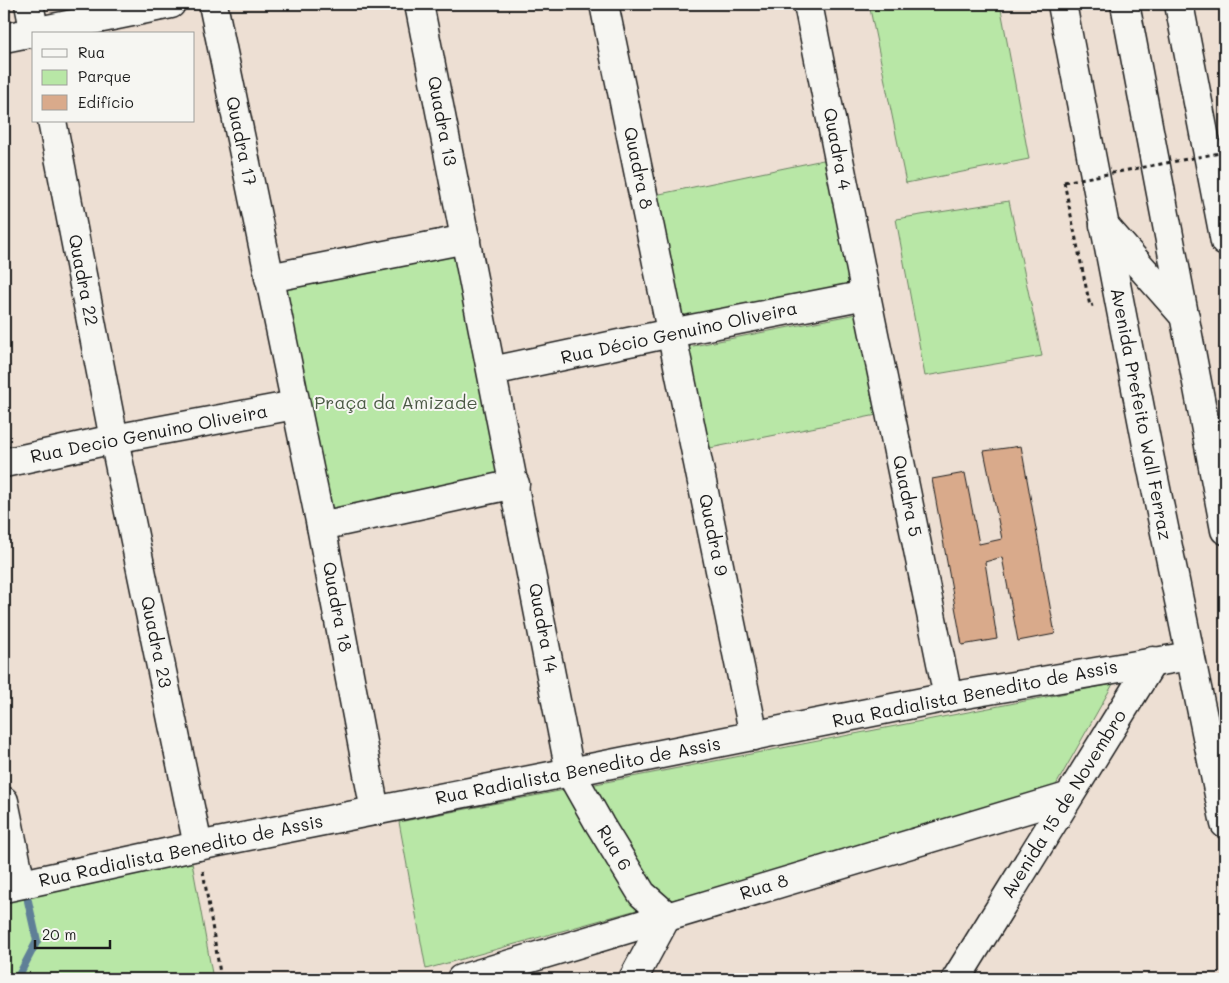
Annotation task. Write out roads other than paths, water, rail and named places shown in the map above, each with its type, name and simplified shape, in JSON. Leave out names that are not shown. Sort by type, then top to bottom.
[{"type":"main road","points":[[29,4],[35,32]]},
{"type":"main road","points":[[40,32],[171,4]]},
{"type":"main road","name":"Quadra 17","points":[[213,4],[295,405]]},
{"type":"main road","name":"Quadra 13","points":[[419,4],[492,372]]},
{"type":"main road","name":"Quadra 8","points":[[604,4],[671,333]]},
{"type":"main road","name":"Quadra 4","points":[[808,4],[866,295]]},
{"type":"main road","name":"Avenida Prefeito Wall Ferraz","points":[[1062,4],[1149,455],[1225,824]]},
{"type":"main road","points":[[1125,4],[1225,530]]},
{"type":"main road","points":[[1179,4],[1225,242]]},
{"type":"main road","points":[[4,38],[32,33]]},
{"type":"main road","name":"Quadra 22","points":[[52,122],[114,439]]},
{"type":"main road","points":[[1104,225],[1185,317]]},
{"type":"main road","points":[[269,278],[466,239]]},
{"type":"main road","name":"Rua Décio Genuino Oliveira","points":[[492,372],[671,333],[866,295]]},
{"type":"main road","name":"Quadra 5","points":[[866,295],[948,697]]},
{"type":"main road","name":"Quadra 9","points":[[671,333],[754,736]]},
{"type":"main road","name":"Quadra 14","points":[[492,372],[570,772]]},
{"type":"main road","name":"Rua Decio Genuino Oliveira","points":[[4,463],[114,439],[295,405]]},
{"type":"main road","name":"Quadra 18","points":[[295,405],[321,526],[375,811]]},
{"type":"main road","name":"Quadra 23","points":[[114,439],[198,846]]},
{"type":"main road","points":[[321,526],[515,484]]},
{"type":"main road","points":[[1153,661],[1190,656]]},
{"type":"main road","name":"Rua Radialista Benedito de Assis","points":[[12,886],[198,846],[948,697],[1153,661]]},
{"type":"main road","name":"Avenida 15 de Novembro","points":[[956,979],[1153,661]]},
{"type":"main road","name":"Rua 6","points":[[570,772],[642,894],[667,916]]},
{"type":"main road","name":"Rua 8","points":[[461,979],[1067,797]]},
{"type":"main road","points":[[4,801],[12,886]]},
{"type":"main road","points":[[634,979],[667,916]]},
{"type":"waterway","points":[[17,979],[37,941],[28,901]]},
{"type":"park label","name":"Praça da Amizade","points":[[396,403]]}]
